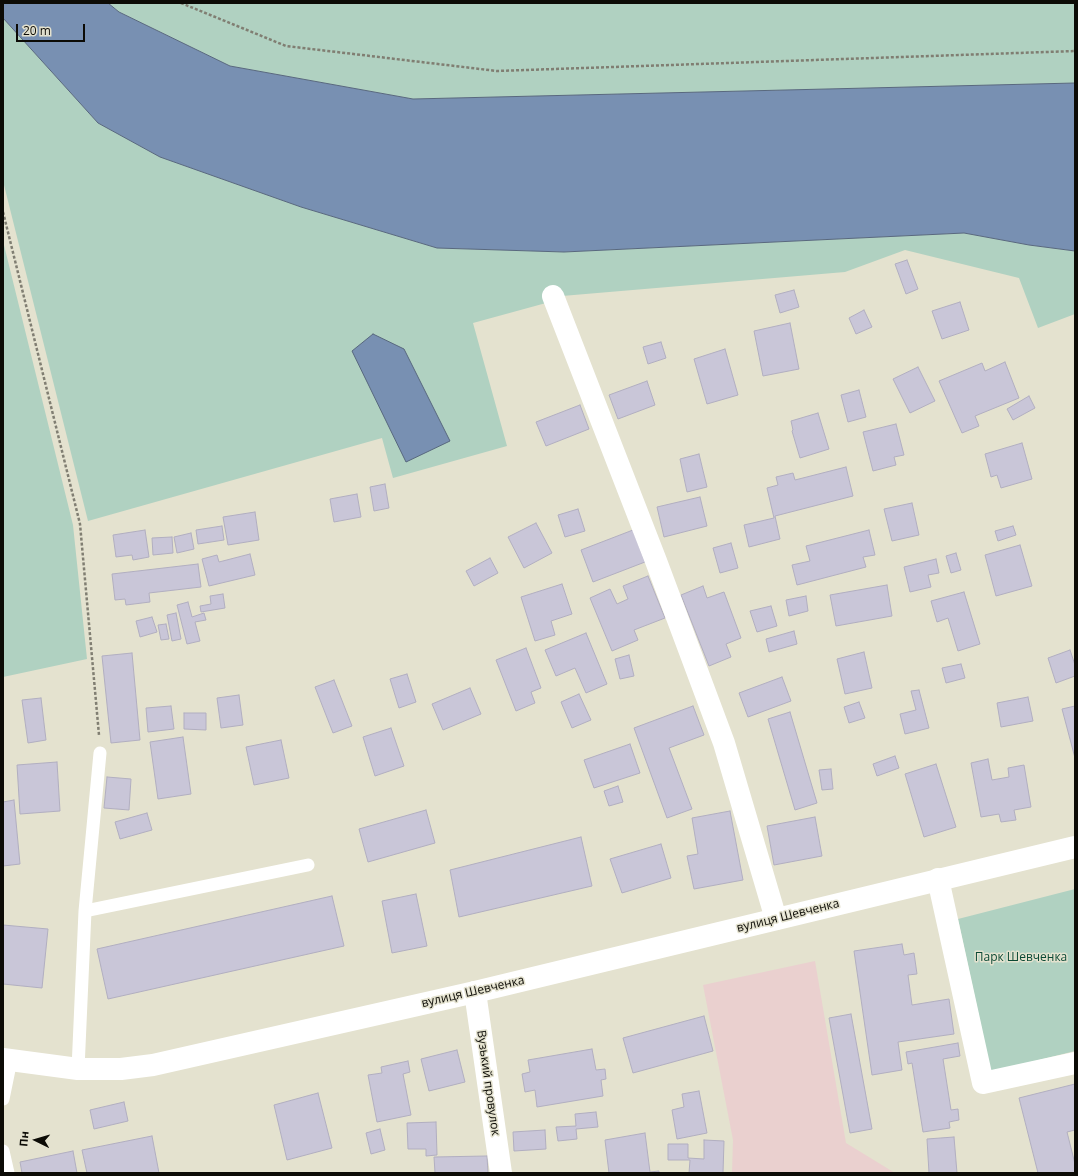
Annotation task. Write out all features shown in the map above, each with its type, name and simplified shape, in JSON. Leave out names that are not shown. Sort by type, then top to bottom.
[{"type":"street","points":[[553,296],[656,561],[724,743],[776,919]]},
{"type":"street","name":"вулиця Шевченка","points":[[7,1059],[78,1069],[121,1070],[153,1065],[474,992],[1075,847]]},
{"type":"street","points":[[938,879],[983,1083],[1075,1063]]},
{"type":"street","name":"Вузький провулок","points":[[474,992],[501,1173]]},
{"type":"lane","points":[[78,1069],[85,911],[100,753]]},
{"type":"lane","points":[[85,911],[308,865]]},
{"type":"lane","points":[[3,1099],[7,1059]]},
{"type":"lane","points":[[3,1150],[8,1173]]},
{"type":"path","points":[[181,3],[286,46],[497,71],[1075,51]]},
{"type":"path","points":[[3,212],[80,524],[100,753]]},
{"type":"shaded area","points":[[815,961],[846,1143],[895,1173],[732,1173],[733,1140],[703,985]]},
{"type":"green space","points":[[108,3],[1075,3],[1075,83],[413,99],[230,66],[119,12]]},
{"type":"green space","points":[[3,18],[98,123],[160,157],[301,207],[437,248],[564,252],[964,233],[1029,245],[1075,251],[1075,314],[1038,328],[1019,278],[905,250],[845,272],[562,296],[546,303],[473,323],[507,446],[393,478],[382,438],[88,521],[3,181]]},
{"type":"green space","points":[[3,241],[73,525],[87,659],[3,677]]},
{"type":"green space","name":"Парк Шевченка","points":[[1075,889],[1075,1051],[991,1072],[958,919]]},
{"type":"water","points":[[3,3],[108,3],[119,12],[230,66],[413,99],[1075,83],[1075,251],[1029,245],[964,233],[564,252],[437,248],[301,207],[160,157],[98,123],[3,18]]},
{"type":"water","points":[[373,334],[404,349],[450,441],[406,462],[352,351]]},
{"type":"building","points":[[907,260],[918,289],[906,294],[895,264]]},
{"type":"building","points":[[794,290],[799,307],[780,313],[775,295]]},
{"type":"building","points":[[960,302],[969,330],[942,339],[932,311]]},
{"type":"building","points":[[864,310],[872,327],[856,334],[849,318]]},
{"type":"building","points":[[790,323],[799,369],[763,376],[754,331]]},
{"type":"building","points":[[661,342],[666,358],[648,364],[643,347]]},
{"type":"building","points":[[725,349],[738,395],[707,404],[694,359]]},
{"type":"building","points":[[1005,362],[1019,398],[975,416],[979,426],[962,433],[939,381],[982,363],[985,371]]},
{"type":"building","points":[[918,367],[935,401],[910,413],[893,379]]},
{"type":"building","points":[[647,381],[655,405],[618,419],[609,395]]},
{"type":"building","points":[[859,390],[866,417],[848,422],[841,395]]},
{"type":"building","points":[[1029,396],[1035,408],[1013,420],[1007,409]]},
{"type":"building","points":[[580,405],[589,429],[546,446],[536,422]]},
{"type":"building","points":[[818,413],[829,449],[800,458],[792,431],[791,421]]},
{"type":"building","points":[[896,424],[904,455],[894,457],[896,465],[873,471],[863,432]]},
{"type":"building","points":[[1022,443],[1032,479],[1001,488],[997,475],[991,477],[985,454]]},
{"type":"building","points":[[699,454],[707,487],[687,492],[680,459]]},
{"type":"building","points":[[846,467],[853,496],[775,516],[780,539],[749,547],[744,525],[774,518],[767,488],[778,485],[776,477],[793,473],[795,480]]},
{"type":"building","points":[[385,484],[389,508],[374,511],[370,487]]},
{"type":"building","points":[[357,494],[361,517],[334,522],[330,499]]},
{"type":"building","points":[[700,497],[707,526],[664,537],[657,507]]},
{"type":"building","points":[[912,503],[919,535],[892,541],[884,509]]},
{"type":"building","points":[[578,509],[585,531],[565,537],[558,515]]},
{"type":"building","points":[[255,512],[259,540],[228,545],[223,517]]},
{"type":"building","points":[[536,523],[552,553],[524,568],[508,537]]},
{"type":"building","points":[[222,526],[224,540],[198,544],[196,530]]},
{"type":"building","points":[[1013,526],[1016,535],[998,541],[995,531]]},
{"type":"building","points":[[145,530],[149,557],[133,560],[132,555],[116,557],[113,535]]},
{"type":"building","points":[[633,530],[645,562],[593,582],[581,550]]},
{"type":"building","points":[[869,530],[875,555],[863,557],[866,567],[797,585],[792,565],[810,561],[806,546]]},
{"type":"building","points":[[191,533],[194,549],[177,553],[174,537]]},
{"type":"building","points":[[172,537],[173,553],[153,555],[152,538]]},
{"type":"building","points":[[731,543],[738,568],[720,573],[713,548]]},
{"type":"building","points":[[1020,545],[1032,586],[996,596],[985,555]]},
{"type":"building","points":[[956,553],[961,570],[951,573],[946,556]]},
{"type":"building","points":[[250,554],[255,575],[209,586],[202,559],[217,555],[219,562]]},
{"type":"building","points":[[490,558],[498,573],[474,586],[466,571]]},
{"type":"building","points":[[936,559],[939,573],[928,575],[931,587],[910,592],[904,567]]},
{"type":"building","points":[[198,564],[201,587],[149,593],[150,602],[126,605],[125,599],[115,600],[112,574]]},
{"type":"building","points":[[648,576],[665,618],[634,630],[638,640],[612,651],[590,598],[610,589],[617,604],[628,599],[623,586]]},
{"type":"building","points":[[562,584],[572,614],[551,621],[555,635],[535,641],[521,597]]},
{"type":"building","points":[[887,585],[892,616],[836,626],[830,595]]},
{"type":"building","points":[[703,586],[707,598],[724,592],[741,638],[726,644],[731,657],[709,666],[681,595]]},
{"type":"building","points":[[964,592],[980,644],[958,651],[948,618],[937,622],[931,601]]},
{"type":"building","points":[[223,594],[225,608],[201,612],[200,606],[211,604],[210,596]]},
{"type":"building","points":[[806,596],[808,611],[789,616],[786,600]]},
{"type":"building","points":[[188,602],[192,617],[204,613],[206,620],[195,622],[200,641],[187,644],[177,605]]},
{"type":"building","points":[[771,606],[777,626],[757,632],[750,611]]},
{"type":"building","points":[[176,613],[181,639],[172,641],[167,615]]},
{"type":"building","points":[[152,617],[157,632],[140,637],[136,621]]},
{"type":"building","points":[[166,624],[169,639],[161,640],[158,625]]},
{"type":"building","points":[[794,631],[797,644],[769,652],[766,639]]},
{"type":"building","points":[[586,633],[607,684],[586,693],[575,668],[556,676],[545,650]]},
{"type":"building","points":[[526,648],[541,688],[531,692],[535,703],[516,711],[496,660]]},
{"type":"building","points":[[1070,650],[1075,665],[1075,676],[1056,683],[1048,658]]},
{"type":"building","points":[[864,652],[872,688],[845,694],[837,659]]},
{"type":"building","points":[[132,653],[140,740],[111,743],[102,656]]},
{"type":"building","points":[[629,655],[634,676],[620,679],[615,659]]},
{"type":"building","points":[[961,664],[965,678],[946,683],[942,668]]},
{"type":"building","points":[[407,674],[416,702],[399,708],[390,679]]},
{"type":"building","points":[[782,677],[791,701],[748,717],[739,693]]},
{"type":"building","points":[[334,680],[352,726],[333,733],[315,687]]},
{"type":"building","points":[[470,688],[481,714],[443,730],[432,704]]},
{"type":"building","points":[[919,690],[929,728],[905,734],[900,714],[916,710],[911,691]]},
{"type":"building","points":[[579,694],[591,720],[572,728],[561,702]]},
{"type":"building","points":[[239,695],[243,725],[221,728],[217,698]]},
{"type":"building","points":[[1028,697],[1033,721],[1001,727],[997,703]]},
{"type":"building","points":[[41,698],[46,740],[28,743],[22,700]]},
{"type":"building","points":[[859,702],[865,718],[849,723],[844,707]]},
{"type":"building","points":[[171,706],[174,729],[148,732],[146,708]]},
{"type":"building","points":[[693,706],[704,735],[669,748],[692,809],[667,818],[634,728]]},
{"type":"building","points":[[1075,706],[1075,758],[1062,709]]},
{"type":"building","points":[[790,712],[817,803],[795,810],[768,719]]},
{"type":"building","points":[[184,713],[206,713],[206,730],[184,729]]},
{"type":"building","points":[[391,728],[404,766],[375,776],[363,737]]},
{"type":"building","points":[[183,737],[191,794],[158,799],[150,742]]},
{"type":"building","points":[[281,740],[289,778],[254,785],[246,747]]},
{"type":"building","points":[[630,744],[640,773],[594,788],[584,760]]},
{"type":"building","points":[[895,756],[899,768],[877,776],[873,764]]},
{"type":"building","points":[[988,759],[992,780],[1009,777],[1008,768],[1024,765],[1031,807],[1014,810],[1016,820],[1001,822],[999,814],[981,817],[971,763]]},
{"type":"building","points":[[57,762],[60,811],[20,814],[17,765]]},
{"type":"building","points":[[936,764],[956,827],[924,837],[905,774]]},
{"type":"building","points":[[831,769],[833,789],[822,790],[819,770]]},
{"type":"building","points":[[107,777],[131,779],[129,810],[104,808]]},
{"type":"building","points":[[618,786],[623,802],[609,806],[604,791]]},
{"type":"building","points":[[14,800],[20,864],[3,866],[3,802]]},
{"type":"building","points":[[426,810],[435,843],[368,862],[359,829]]},
{"type":"building","points":[[730,811],[743,880],[694,889],[687,856],[698,854],[692,818]]},
{"type":"building","points":[[147,813],[152,830],[120,839],[115,822]]},
{"type":"building","points":[[815,817],[822,856],[774,865],[767,826]]},
{"type":"building","points":[[581,837],[592,886],[459,917],[450,870]]},
{"type":"building","points":[[661,844],[671,878],[622,893],[610,859]]},
{"type":"building","points":[[416,894],[427,946],[392,953],[382,901]]},
{"type":"building","points":[[332,896],[344,946],[108,999],[97,949]]},
{"type":"building","points":[[3,925],[48,929],[42,988],[3,984]]},
{"type":"building","points":[[902,944],[904,955],[914,953],[917,974],[908,975],[912,1005],[949,999],[954,1034],[898,1042],[902,1070],[872,1075],[854,951]]},
{"type":"building","points":[[851,1014],[872,1129],[850,1133],[829,1018]]},
{"type":"building","points":[[704,1016],[713,1051],[633,1073],[623,1038]]},
{"type":"building","points":[[958,1043],[960,1056],[943,1059],[951,1110],[958,1109],[959,1120],[949,1122],[950,1128],[923,1132],[912,1063],[908,1064],[906,1052]]},
{"type":"building","points":[[592,1049],[596,1070],[605,1069],[606,1079],[601,1080],[603,1096],[537,1107],[535,1090],[525,1092],[522,1074],[530,1072],[528,1060]]},
{"type":"building","points":[[457,1050],[465,1082],[429,1091],[421,1059]]},
{"type":"building","points":[[408,1061],[410,1072],[403,1074],[411,1115],[377,1122],[368,1075],[382,1073],[381,1067]]},
{"type":"building","points":[[1075,1084],[1075,1130],[1067,1132],[1075,1164],[1075,1173],[1038,1173],[1019,1098]]},
{"type":"building","points":[[699,1091],[707,1133],[677,1139],[672,1110],[684,1107],[682,1094]]},
{"type":"building","points":[[318,1093],[332,1148],[287,1160],[274,1105]]},
{"type":"building","points":[[124,1102],[128,1121],[94,1129],[90,1110]]},
{"type":"building","points":[[596,1112],[598,1127],[576,1129],[577,1139],[558,1141],[556,1127],[576,1126],[575,1114]]},
{"type":"building","points":[[436,1122],[437,1155],[426,1156],[426,1149],[408,1149],[407,1123]]},
{"type":"building","points":[[380,1129],[385,1150],[371,1154],[366,1133]]},
{"type":"building","points":[[545,1130],[546,1149],[514,1151],[513,1132]]},
{"type":"building","points":[[645,1133],[650,1172],[659,1171],[659,1173],[609,1173],[605,1140]]},
{"type":"building","points":[[152,1136],[159,1173],[87,1173],[82,1150]]},
{"type":"building","points":[[954,1137],[957,1173],[929,1173],[927,1139]]},
{"type":"building","points":[[704,1140],[724,1141],[723,1173],[689,1173],[690,1160],[668,1160],[668,1144],[688,1144],[688,1158],[704,1159]]},
{"type":"building","points":[[73,1151],[77,1173],[22,1173],[20,1162]]},
{"type":"building","points":[[487,1156],[488,1173],[435,1173],[434,1157]]}]
